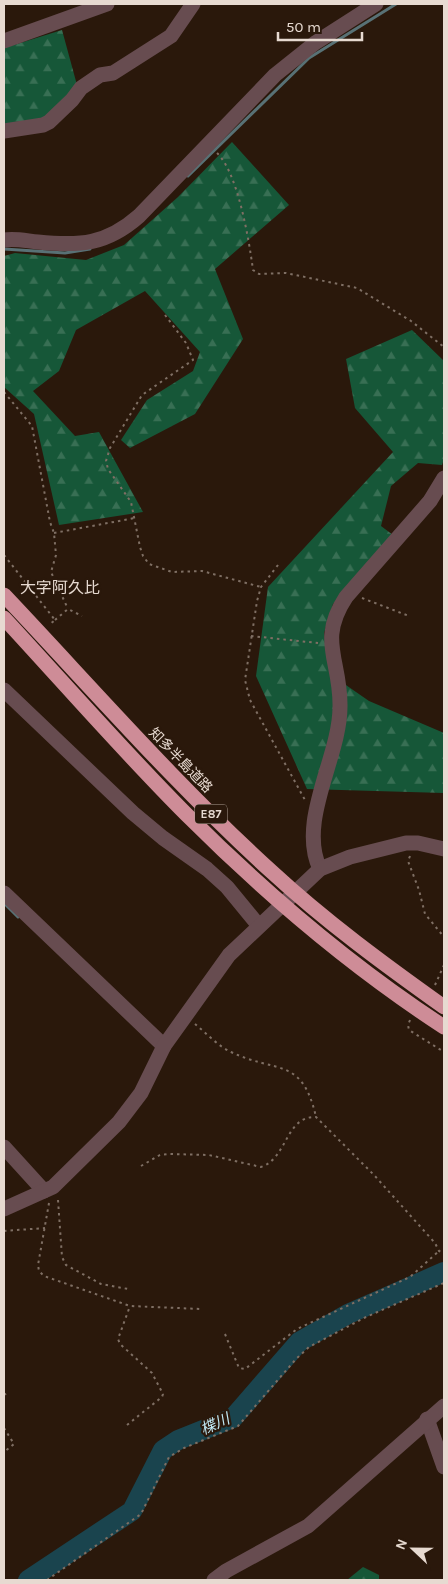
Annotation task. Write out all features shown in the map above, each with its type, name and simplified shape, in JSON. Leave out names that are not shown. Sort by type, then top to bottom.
[{"type":"highway","name":"知多半島道路","points":[[4,595],[201,804],[272,873],[398,974],[444,1007]]},
{"type":"highway","name":"E87","points":[[4,618],[187,815],[266,889],[346,954],[444,1027]]},
{"type":"street","points":[[4,131],[43,125],[49,122],[72,100],[81,88],[100,75],[113,73],[171,36],[193,4]]},
{"type":"street","points":[[4,240],[80,245],[100,240],[130,224],[282,69],[315,42],[376,4]]},
{"type":"street","points":[[4,41],[98,5]]},
{"type":"street","points":[[320,869],[313,856],[312,840],[340,707],[331,625],[336,612],[361,580],[430,501],[444,478]]},
{"type":"street","points":[[4,690],[133,813],[163,838],[207,869],[262,922]]},
{"type":"street","points":[[4,1209],[49,1188],[118,1122],[141,1092],[164,1046],[229,955],[320,869],[350,857],[406,843],[418,843],[444,849]]},
{"type":"street","points":[[4,893],[164,1046]]},
{"type":"street","points":[[4,1147],[49,1188]]},
{"type":"street","points":[[214,1580],[226,1571],[308,1526],[444,1406]]},
{"type":"street","points":[[427,1419],[444,1467]]},
{"type":"path","points":[[207,145],[225,162],[248,231],[252,270],[259,274],[286,273],[357,288],[411,321],[444,347]]},
{"type":"path","points":[[165,315],[186,343],[193,360],[142,395],[110,448],[106,460],[108,469],[127,493],[135,518],[143,556],[149,564],[172,572],[202,571],[261,587]]},
{"type":"path","points":[[4,392],[32,426],[40,473],[54,533],[56,555],[51,572],[68,609],[82,616]]},
{"type":"path","points":[[54,533],[135,518]]},
{"type":"path","points":[[4,555],[55,620]]},
{"type":"path","points":[[278,565],[261,587],[251,636],[245,680],[246,690],[307,804],[317,811]]},
{"type":"path","points":[[361,580],[359,597],[409,616]]},
{"type":"path","points":[[47,626],[68,609]]},
{"type":"path","points":[[251,636],[332,645]]},
{"type":"path","points":[[415,854],[411,855],[408,861],[420,890],[422,908],[431,923],[444,937]]},
{"type":"path","points":[[434,988],[444,965]]},
{"type":"path","points":[[185,1015],[229,1051],[280,1067],[297,1077],[310,1092],[316,1117],[374,1175],[435,1243],[439,1251],[444,1253]]},
{"type":"path","points":[[410,1020],[409,1030],[444,1052]]},
{"type":"path","points":[[141,1166],[160,1155],[168,1154],[209,1155],[261,1167],[276,1158],[297,1122],[306,1117],[316,1117]]},
{"type":"path","points":[[49,1188],[50,1195],[38,1264],[39,1271],[44,1276],[130,1306],[201,1309]]},
{"type":"path","points":[[49,1188],[61,1223],[62,1257],[66,1266],[101,1284],[128,1288]]},
{"type":"path","points":[[4,1231],[44,1228]]},
{"type":"path","points":[[225,1334],[239,1368],[245,1370],[297,1329],[410,1277],[439,1251]]},
{"type":"path","points":[[47,1580],[141,1514],[169,1457],[184,1448],[238,1426],[296,1359],[309,1347],[366,1317],[444,1283]]},
{"type":"path","points":[[127,1425],[162,1397],[163,1394],[152,1373],[120,1344],[118,1339],[130,1306]]},
{"type":"path","points":[[4,1428],[14,1444],[4,1452]]},
{"type":"green space","points":[[62,30],[77,85],[39,123],[4,126],[4,48]]},
{"type":"green space","points":[[232,142],[289,205],[215,269],[243,339],[195,414],[130,448],[121,440],[147,400],[193,371],[200,352],[145,291],[76,330],[59,371],[33,391],[75,436],[99,432],[143,512],[59,525],[34,414],[4,387],[4,256],[15,253],[86,260],[124,245],[178,197]]},
{"type":"green space","points":[[412,330],[444,361],[444,459],[442,465],[418,463],[391,486],[381,526],[393,535],[333,604],[324,633],[330,674],[369,701],[444,733],[444,793],[307,789],[256,676],[268,587],[393,452],[355,408],[346,359]]},
{"type":"green space","points":[[363,1567],[379,1575],[379,1580],[347,1580]]},
{"type":"waterway","points":[[188,176],[309,58],[396,4]]},
{"type":"waterway","points":[[4,249],[65,253],[90,249]]},
{"type":"waterway","points":[[4,903],[18,917]]},
{"type":"waterway","name":"楪川","points":[[28,1580],[132,1511],[163,1450],[178,1440],[233,1418],[299,1342],[348,1314],[444,1272]]},
{"type":"district","name":"大字阿久比","points":[[60,587]]}]
